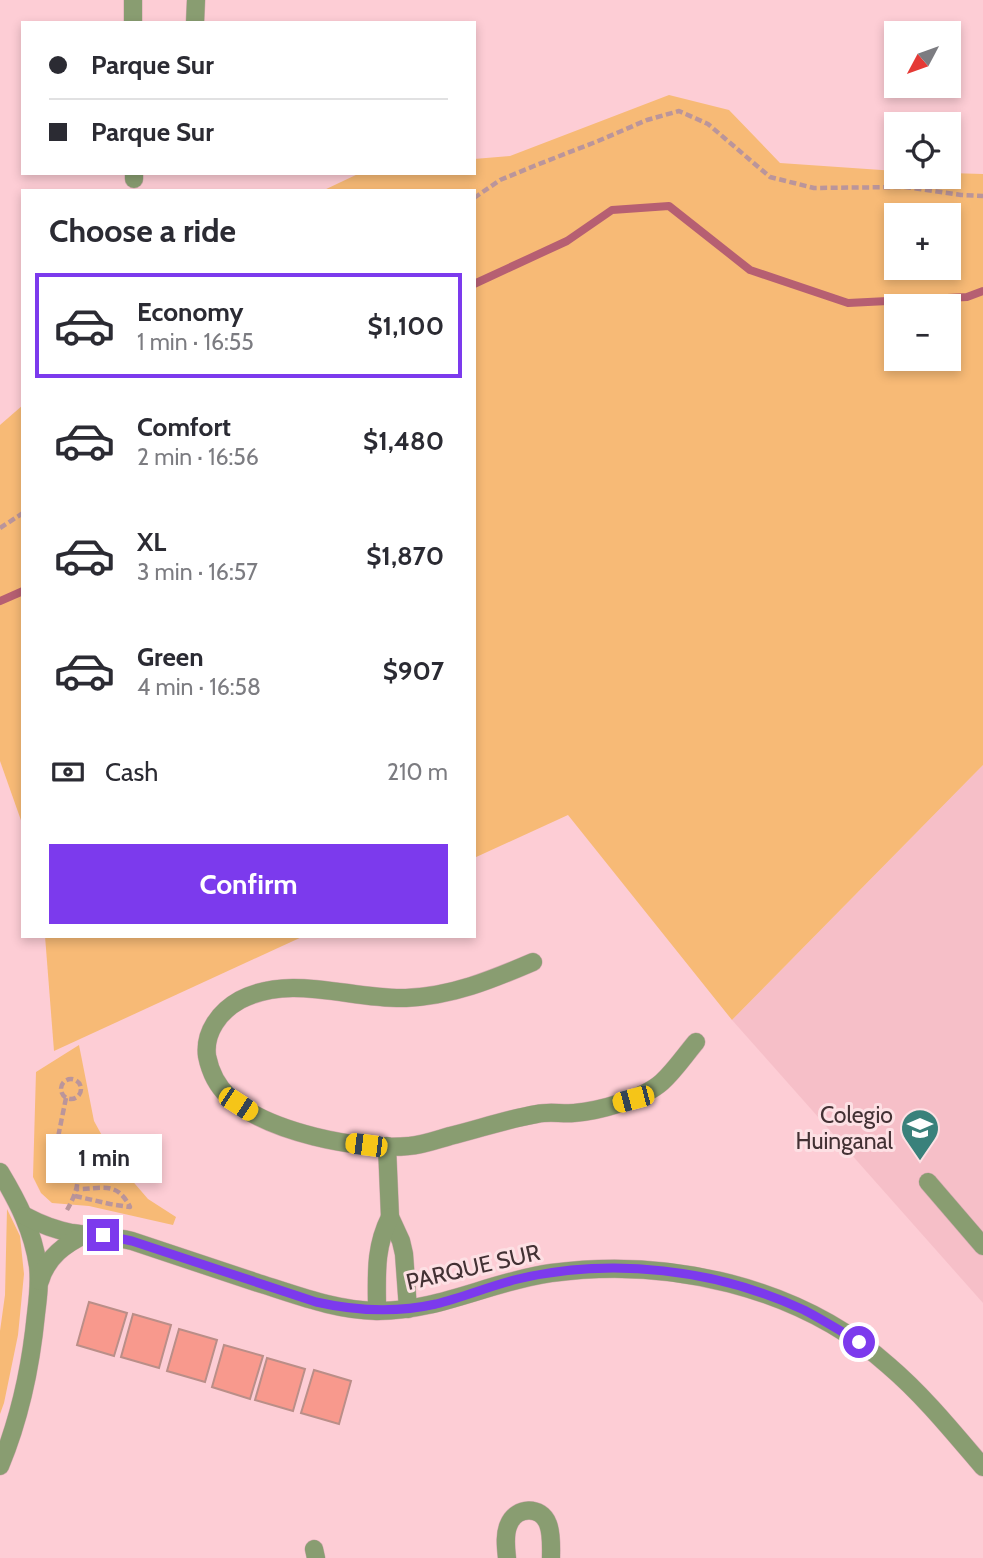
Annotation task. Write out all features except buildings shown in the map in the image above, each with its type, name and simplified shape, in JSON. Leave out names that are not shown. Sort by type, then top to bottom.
[{"type":"street","points":[[133,0],[133,21]]},
{"type":"street","points":[[195,21],[196,0]]},
{"type":"street","points":[[533,962],[469,988],[429,996],[381,998],[304,988],[268,990],[238,1001],[220,1016],[208,1038],[209,1065],[221,1088],[253,1114],[304,1133],[344,1142],[387,1146],[420,1144],[528,1115],[589,1111],[633,1099],[660,1084],[696,1042]]},
{"type":"street","points":[[387,1146],[390,1217],[404,1254],[408,1309]]},
{"type":"street","points":[[0,1172],[25,1216],[35,1248],[39,1284],[27,1373],[17,1416],[0,1466]]},
{"type":"street","points":[[928,1182],[983,1246]]},
{"type":"street","name":"PARQUE SUR","points":[[25,1216],[56,1229],[132,1241],[336,1307],[377,1311],[408,1309],[519,1279],[581,1270],[674,1272],[740,1286],[804,1311],[859,1342],[913,1388],[983,1466]]},
{"type":"street","points":[[377,1311],[378,1255],[390,1217]]},
{"type":"street","points":[[39,1284],[43,1272],[55,1254],[86,1234]]},
{"type":"street","points":[[507,1558],[508,1526],[516,1514],[529,1510],[537,1512],[548,1523],[551,1558]]},
{"type":"path","points":[[476,197],[500,180],[647,120],[679,111],[708,124],[770,177],[814,188],[905,187],[983,196]]},
{"type":"path","points":[[0,528],[21,514]]},
{"type":"path","points":[[75,1080],[81,1087],[80,1094],[75,1099],[66,1098],[61,1093],[61,1086],[65,1081],[75,1080]]},
{"type":"path","points":[[66,1098],[57,1142],[58,1151],[72,1164],[78,1177],[75,1196],[67,1210]]},
{"type":"path","points":[[75,1196],[130,1207],[125,1197],[111,1188],[101,1186],[76,1189]]},
{"type":"shaded area","points":[[669,95],[729,110],[780,163],[884,170],[884,189],[961,189],[961,173],[983,174],[983,765],[732,1020],[568,815],[476,857],[476,189],[326,189],[356,175],[476,175],[476,159],[510,156]]},
{"type":"shaded area","points":[[21,407],[21,820],[0,761],[0,425]]},
{"type":"shaded area","name":"Colegio Huinganal","points":[[983,765],[983,1303],[732,1020]]},
{"type":"shaded area","points":[[45,938],[300,938],[54,1051]]},
{"type":"shaded area","points":[[79,1045],[94,1121],[117,1163],[148,1199],[176,1217],[173,1225],[89,1206],[52,1203],[41,1193],[33,1177],[36,1072]]},
{"type":"shaded area","points":[[7,1209],[20,1236],[24,1274],[18,1335],[0,1414],[0,1331],[5,1295]]},
{"type":"waterway","points":[[476,283],[567,241],[612,210],[669,206],[750,270],[848,303],[967,297],[983,291]]},
{"type":"waterway","points":[[0,601],[21,592]]},
{"type":"place","name":"Colegio Huinganal","points":[[920,1162]]},
{"type":"route","points":[[103,1235],[132,1241],[316,1302],[377,1311],[438,1303],[492,1286],[550,1273],[612,1269],[674,1272],[740,1286],[775,1298],[832,1325],[859,1342]]}]
